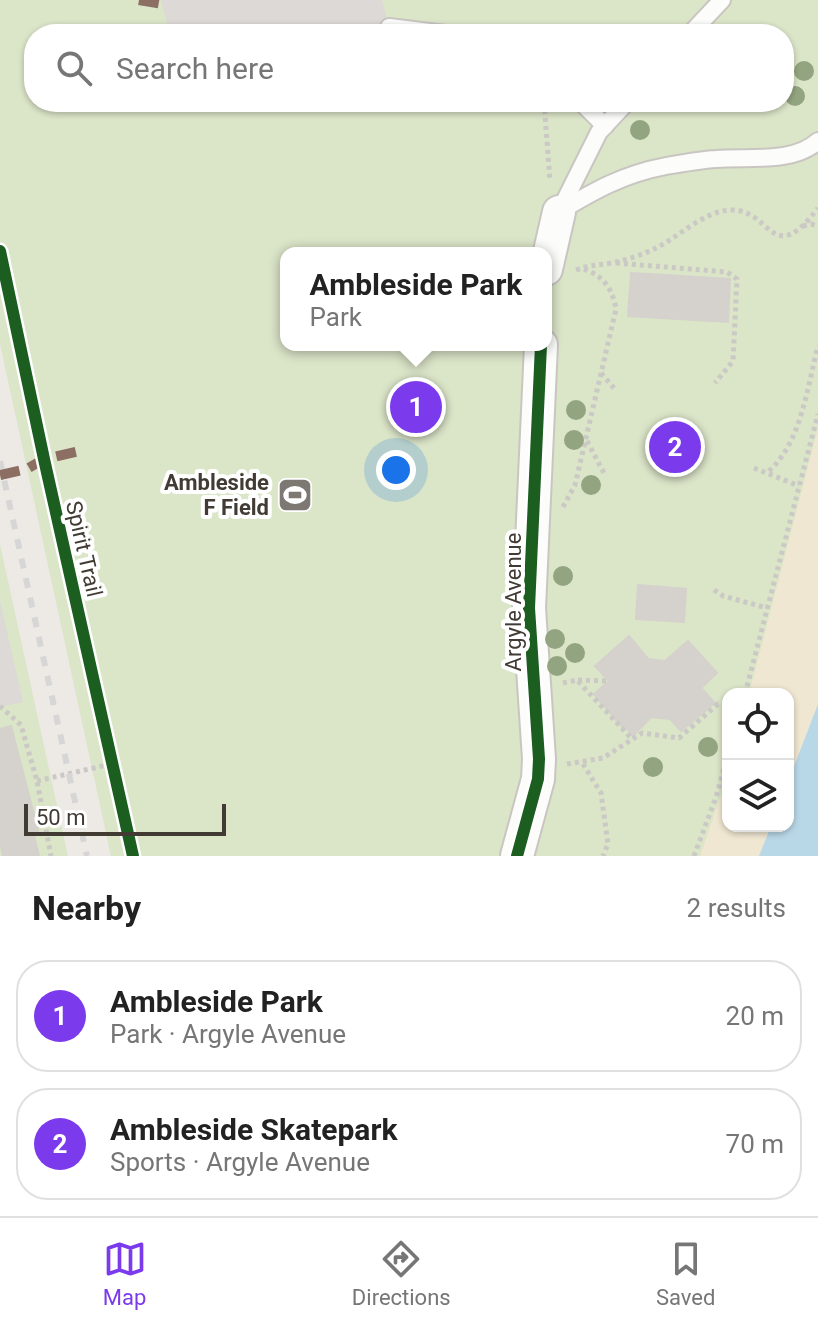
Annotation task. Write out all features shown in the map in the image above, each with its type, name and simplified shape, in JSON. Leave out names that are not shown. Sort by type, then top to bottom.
[{"type":"street","points":[[558,271],[559,212]]},
{"type":"street","name":"Argyle Avenue","points":[[517,856],[538,779],[539,759],[529,608],[541,351]]},
{"type":"lane","points":[[699,24],[722,0]]},
{"type":"lane","points":[[591,112],[605,126]]},
{"type":"lane","points":[[559,212],[599,132],[618,112]]},
{"type":"lane","points":[[559,212],[619,178],[665,166],[713,159],[790,155],[810,148],[818,141]]},
{"type":"path","points":[[545,112],[550,181],[559,212]]},
{"type":"path","points":[[802,227],[818,208]]},
{"type":"path","points":[[614,263],[654,249],[711,215],[732,210],[752,216],[776,236],[783,237],[811,224],[818,226]]},
{"type":"path","points":[[558,271],[614,263],[727,272],[737,279],[733,361],[715,383]]},
{"type":"path","points":[[560,510],[568,502],[575,485],[616,309],[608,284],[599,276],[580,268]]},
{"type":"path","points":[[769,471],[777,464],[796,430],[818,346]]},
{"type":"path","points":[[601,373],[614,388]]},
{"type":"path","points":[[747,688],[818,414]]},
{"type":"path","points":[[586,439],[605,475]]},
{"type":"path","points":[[754,468],[769,471],[799,486]]},
{"type":"path","points":[[714,590],[723,596],[767,608]]},
{"type":"path","points":[[577,680],[632,739]]},
{"type":"path","points":[[551,685],[577,680],[609,681]]},
{"type":"path","points":[[539,759],[554,765],[583,764],[603,758],[642,733],[679,738],[718,704],[722,704]]},
{"type":"path","points":[[0,706],[21,725],[37,781],[51,856]]},
{"type":"path","points":[[108,749],[115,779]]},
{"type":"path","points":[[694,856],[726,760]]},
{"type":"path","points":[[37,781],[111,764]]},
{"type":"path","points":[[583,764],[601,793],[608,844],[603,856]]},
{"type":"green space","points":[[0,0],[818,0],[818,704],[794,696],[794,688],[722,688],[722,832],[734,832],[759,856],[111,856],[0,344]]},
{"type":"green space","points":[[0,544],[68,856],[0,856]]},
{"type":"sand","points":[[818,428],[818,856],[700,856],[722,792],[722,832],[794,832],[794,688],[751,688]]},
{"type":"shaded area","points":[[161,0],[382,0],[388,24],[167,24]]},
{"type":"shaded area","points":[[0,601],[23,702],[0,707]]},
{"type":"water","points":[[818,704],[818,856],[759,856],[769,832],[794,832],[794,766]]},
{"type":"building","points":[[631,273],[730,279],[728,322],[628,316]]},
{"type":"building","points":[[638,585],[686,589],[684,622],[636,619]]},
{"type":"building","points":[[629,636],[648,659],[665,661],[688,641],[717,673],[701,688],[715,703],[681,731],[670,719],[651,717],[633,736],[594,694],[609,681],[595,666]]},
{"type":"building","points":[[11,726],[39,834],[34,836],[39,856],[3,856],[0,843],[0,729]]},
{"type":"railway","points":[[0,461],[87,856]]},
{"type":"marked path","points":[[139,0],[162,4]]},
{"type":"marked path","points":[[0,475],[27,469],[44,459],[80,451]]},
{"type":"cycle path","name":"Spirit Trail","points":[[0,251],[133,856]]},
{"type":"cycle path","points":[[517,856],[538,779],[539,759],[529,608],[541,351]]},
{"type":"place","name":"Ambleside Park","points":[[416,407]]},
{"type":"place","name":"Ambleside Skatepark","points":[[675,447]]},
{"type":"place","name":"Ambleside F Field","points":[[295,495]]}]
